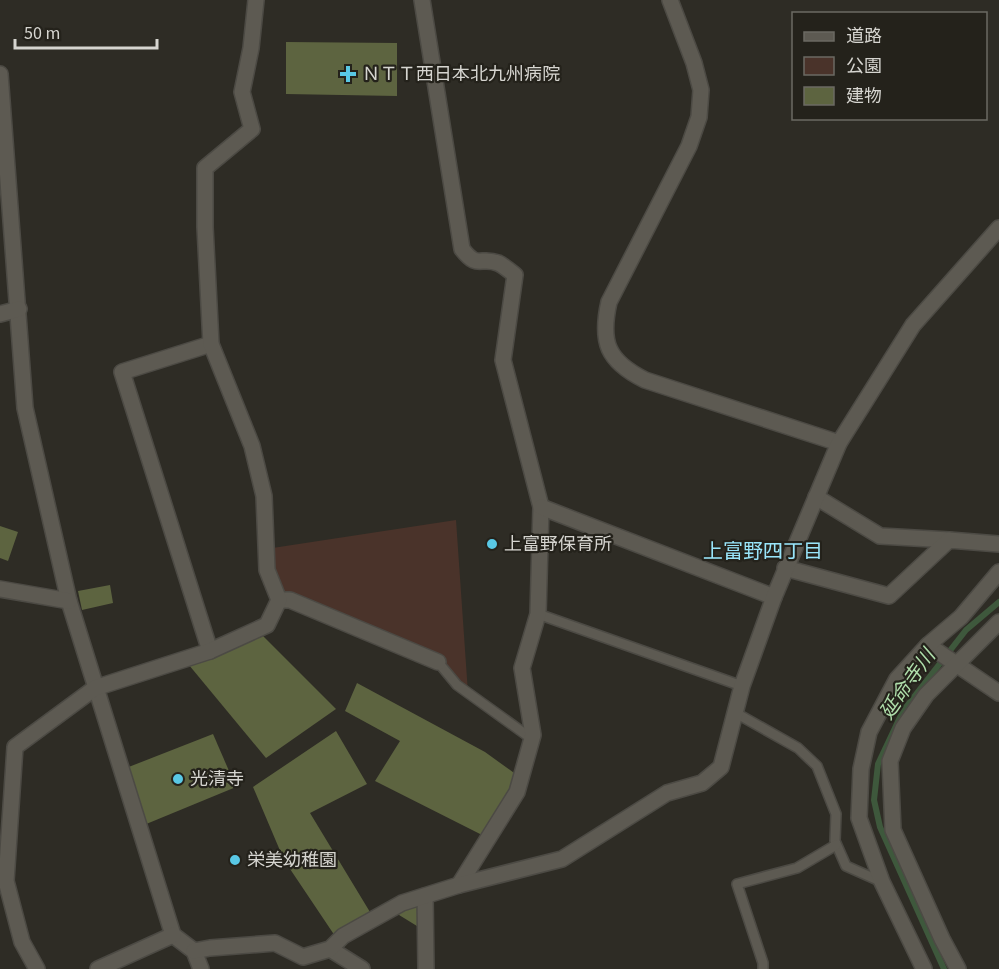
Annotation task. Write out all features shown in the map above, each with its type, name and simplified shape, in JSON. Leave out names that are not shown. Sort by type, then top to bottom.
[{"type":"street","points":[[37,969],[22,942],[3,878],[15,747],[95,687],[210,651],[267,626],[279,600],[267,570],[264,496],[252,446],[211,344],[204,227],[205,168],[252,129],[242,92],[251,48],[256,0]]},
{"type":"street","points":[[422,0],[462,249],[470,260],[497,263],[515,275],[503,360],[541,507],[538,614],[522,668],[533,735],[517,792],[459,885]]},
{"type":"street","points":[[670,0],[694,63],[701,90],[699,117],[688,146],[609,302],[604,324],[607,340],[614,357],[628,372],[645,380],[840,443]]},
{"type":"street","points":[[0,74],[25,408],[69,601],[173,936],[194,951],[201,969]]},
{"type":"street","points":[[194,951],[275,943],[303,957],[330,949],[343,936],[402,903],[459,885],[562,859],[667,793],[702,783],[721,767],[742,686],[774,597],[840,443],[914,326],[999,228]]},
{"type":"street","points":[[0,314],[19,309]]},
{"type":"street","points":[[210,651],[122,372],[211,344]]},
{"type":"street","points":[[816,497],[880,536],[999,544]]},
{"type":"street","points":[[541,507],[774,597]]},
{"type":"street","points":[[785,568],[889,596],[949,540]]},
{"type":"street","points":[[924,969],[882,882],[859,818],[861,768],[869,732],[897,679],[928,645],[961,617],[999,572]]},
{"type":"street","points":[[0,589],[69,601]]},
{"type":"street","points":[[279,600],[290,600],[438,662]]},
{"type":"street","points":[[958,969],[893,830],[890,761],[903,728],[926,695],[999,622]]},
{"type":"street","points":[[928,645],[957,662],[999,693]]},
{"type":"street","points":[[425,896],[426,969]]},
{"type":"street","points":[[98,969],[173,936]]},
{"type":"street","points":[[330,949],[362,969]]},
{"type":"lane","points":[[538,614],[742,686]]},
{"type":"lane","points":[[438,662],[457,685],[532,739]]},
{"type":"lane","points":[[734,712],[798,748],[817,766],[836,814],[834,841],[846,866],[882,882]]},
{"type":"lane","points":[[763,969],[737,884],[797,868],[836,845]]},
{"type":"green space","points":[[456,520],[468,693],[438,662],[279,600],[266,549]]},
{"type":"building","points":[[286,42],[397,43],[397,96],[286,94]]},
{"type":"building","points":[[0,526],[18,532],[8,561],[0,558]]},
{"type":"building","points":[[110,585],[113,603],[82,610],[78,591]]},
{"type":"building","points":[[257,630],[336,709],[266,758],[184,659]]},
{"type":"building","points":[[357,683],[485,752],[521,778],[488,838],[375,781],[400,741],[345,711]]},
{"type":"building","points":[[336,731],[367,784],[310,813],[373,917],[337,939],[284,860],[253,787]]},
{"type":"building","name":"光清寺","points":[[213,734],[236,787],[139,827],[121,770]]},
{"type":"building","points":[[425,896],[425,931],[391,910]]},
{"type":"waterway","name":"延命寺川","points":[[944,969],[880,827],[874,800],[878,764],[903,711],[966,630],[999,602]]},
{"type":"place","name":"ＮＴＴ西日本北九州病院","points":[[348,74]]},
{"type":"place","name":"上富野保育所","points":[[492,544]]},
{"type":"place","name":"光清寺","points":[[178,779]]},
{"type":"place","name":"栄美幼稚園","points":[[235,860]]},
{"type":"district","name":"上富野四丁目","points":[[763,551]]}]
